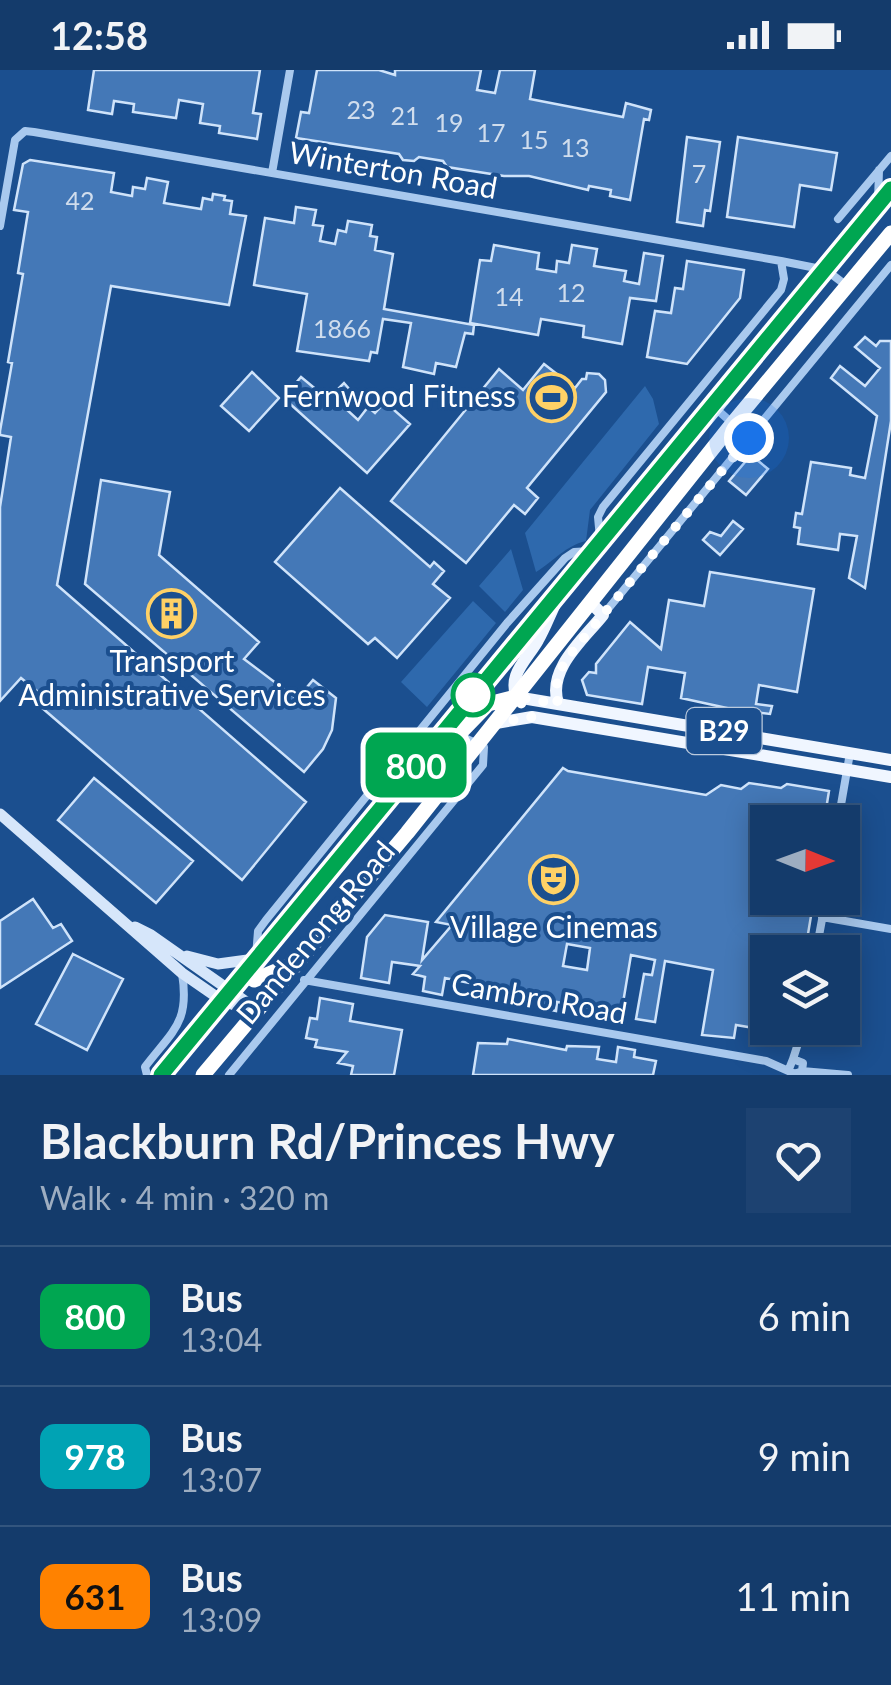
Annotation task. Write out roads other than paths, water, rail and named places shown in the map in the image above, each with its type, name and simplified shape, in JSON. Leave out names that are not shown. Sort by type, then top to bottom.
[{"type":"highway","points":[[161,1075],[256,958],[302,889],[432,745],[561,592],[891,189]]},
{"type":"highway","points":[[204,1075],[408,833],[516,697],[597,609],[732,424],[891,233]]},
{"type":"highway","points":[[432,745],[458,736],[488,704],[516,697]]},
{"type":"highway","points":[[243,973],[254,980],[296,962]]},
{"type":"main road","points":[[532,717],[516,697],[514,684],[518,668],[537,642],[561,592]]},
{"type":"main road","points":[[558,704],[555,690],[559,672],[597,609]]},
{"type":"main road","name":"B29","points":[[516,697],[891,760]]},
{"type":"main road","name":"B29","points":[[496,723],[532,717],[891,777]]},
{"type":"main road","points":[[0,814],[182,974],[256,1011]]},
{"type":"main road","points":[[131,926],[178,953],[225,995]]},
{"type":"main road","points":[[178,953],[218,964],[256,958]]},
{"type":"street","points":[[272,173],[290,70]]},
{"type":"street","name":"Winterton Road","points":[[0,226],[15,140],[25,132],[781,260],[826,270],[847,286]]},
{"type":"street","points":[[838,219],[891,156]]},
{"type":"street","points":[[877,205],[879,170]]},
{"type":"street","points":[[302,889],[555,568],[574,552],[598,547],[600,512],[781,290],[781,260]]},
{"type":"street","points":[[597,609],[749,438],[891,265]]},
{"type":"street","points":[[706,385],[734,382]]},
{"type":"street","points":[[713,406],[749,438]]},
{"type":"street","points":[[629,474],[664,466]]},
{"type":"street","points":[[458,736],[480,743]]},
{"type":"street","name":"Dandenong Road","points":[[229,1075],[484,766],[486,753],[480,743]]},
{"type":"street","points":[[841,805],[850,753]]},
{"type":"street","points":[[408,833],[425,837]]},
{"type":"street","points":[[819,935],[822,917],[891,929]]},
{"type":"street","points":[[138,1075],[146,1071],[183,1015],[186,996],[182,974]]},
{"type":"street","name":"Cambro Road","points":[[304,980],[848,1075]]},
{"type":"place","name":"Fernwood Fitness","points":[[551,397]]},
{"type":"place","name":"Transport Administrative Services","points":[[172,613]]},
{"type":"place","name":"Village Cinemas","points":[[554,879]]}]
